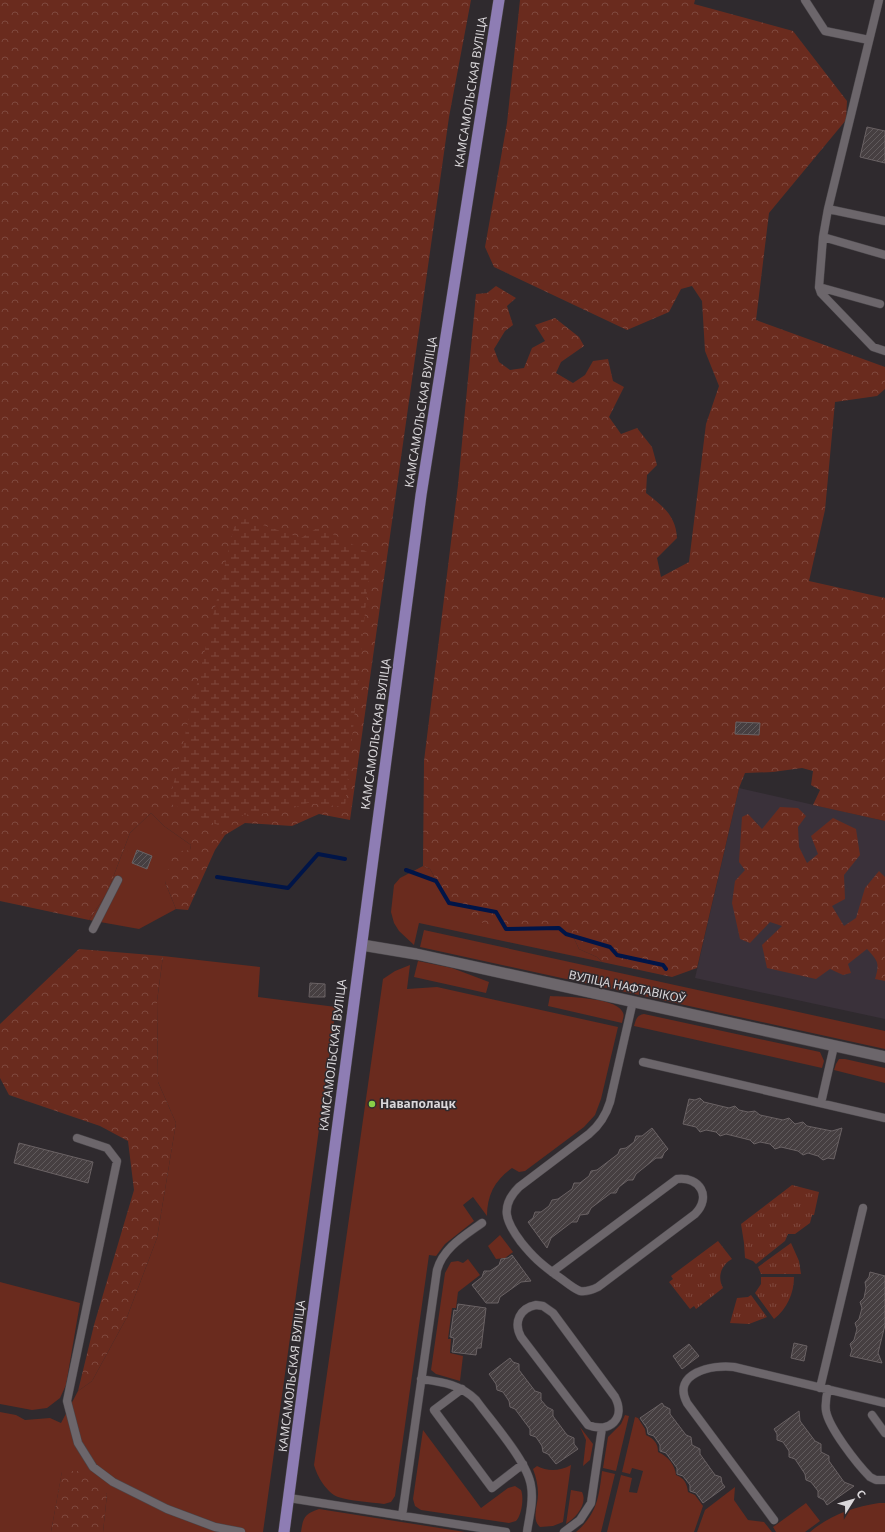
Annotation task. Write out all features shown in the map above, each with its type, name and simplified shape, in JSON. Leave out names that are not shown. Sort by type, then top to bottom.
[{"type":"main road","name":"КАМСАМОЛЬСКАЯ ВУЛІЦА","points":[[284,1532],[421,495],[499,0]]},
{"type":"street","name":"ВУЛІЦА НАФТАВІКОЎ","points":[[362,944],[633,1001],[885,1057]]},
{"type":"lane","points":[[805,0],[825,31],[869,40]]},
{"type":"lane","points":[[879,0],[828,210],[823,237],[819,287],[821,292],[873,347],[885,350]]},
{"type":"lane","points":[[828,210],[885,220]]},
{"type":"lane","points":[[823,237],[885,255]]},
{"type":"lane","points":[[819,287],[880,304]]},
{"type":"lane","points":[[93,929],[118,880]]},
{"type":"lane","points":[[552,1272],[677,1179],[689,1179],[699,1186],[703,1198],[702,1204],[695,1214],[592,1290],[580,1290],[552,1272],[535,1260],[512,1231],[507,1216],[507,1208],[509,1200],[519,1187],[589,1134],[602,1120],[610,1102],[633,1001]]},
{"type":"lane","points":[[820,1103],[834,1046]]},
{"type":"lane","points":[[643,1062],[885,1118]]},
{"type":"lane","points":[[77,1138],[107,1148],[117,1161],[67,1401],[78,1443],[93,1467],[113,1482],[167,1509],[215,1527],[241,1532]]},
{"type":"lane","points":[[863,1208],[824,1388],[827,1412],[830,1423],[836,1433],[870,1477],[876,1480],[885,1480]]},
{"type":"lane","points":[[402,1516],[435,1275],[442,1258],[450,1248],[482,1223]]},
{"type":"lane","points":[[530,1306],[542,1306],[553,1313],[615,1397],[618,1402],[618,1414],[612,1424],[602,1428],[594,1427],[584,1420],[521,1337],[517,1325],[518,1319],[525,1309],[530,1306]]},
{"type":"lane","points":[[774,1520],[687,1403],[683,1392],[684,1386],[690,1377],[703,1369],[723,1365],[734,1366],[885,1403]]},
{"type":"lane","points":[[421,1379],[446,1383],[462,1389],[476,1400],[524,1464],[530,1480],[532,1493],[526,1532]]},
{"type":"lane","points":[[462,1389],[434,1410],[492,1488],[524,1464]]},
{"type":"lane","points":[[872,1415],[885,1433]]},
{"type":"lane","points":[[564,1532],[580,1520],[591,1503],[602,1428]]},
{"type":"lane","points":[[288,1498],[506,1532]]},
{"type":"shaded area","points":[[739,788],[885,821],[885,1019],[695,978]]},
{"type":"green space","points":[[0,0],[471,0],[449,117],[350,820],[319,814],[292,826],[245,823],[225,835],[215,850],[188,910],[176,909],[165,882],[172,852],[190,850],[191,845],[164,826],[151,813],[130,833],[107,893],[89,920],[0,901]]},
{"type":"green space","points":[[520,0],[695,0],[694,4],[793,31],[847,101],[846,120],[769,213],[756,320],[885,367],[885,389],[877,396],[835,402],[825,510],[809,581],[885,598],[885,821],[813,805],[820,790],[811,785],[813,771],[802,768],[773,772],[745,773],[739,788],[697,968],[672,977],[602,962],[597,957],[579,949],[573,936],[566,934],[559,928],[493,929],[449,903],[430,869],[423,866],[424,761],[458,485],[476,294],[487,293],[496,286],[516,298],[507,306],[513,325],[505,331],[494,349],[499,362],[510,370],[524,368],[532,348],[545,341],[535,325],[555,318],[579,337],[584,346],[561,362],[556,373],[573,383],[585,375],[593,361],[608,359],[613,381],[624,387],[609,417],[621,434],[637,428],[652,447],[657,465],[647,475],[646,493],[668,512],[676,530],[677,538],[657,558],[661,577],[689,562],[706,424],[719,386],[705,351],[702,301],[692,286],[681,289],[669,312],[627,330],[494,267],[485,247],[507,123]]},
{"type":"green space","points":[[245,519],[301,538],[319,527],[371,554],[345,807],[308,803],[281,812],[243,815],[220,826],[169,803],[234,527]]},
{"type":"green space","points":[[780,807],[798,808],[806,816],[798,827],[799,847],[807,863],[818,854],[811,836],[833,818],[856,829],[860,855],[844,875],[845,899],[832,906],[844,926],[856,918],[865,888],[879,871],[885,877],[885,981],[875,979],[878,966],[877,962],[874,956],[867,949],[848,964],[851,973],[843,975],[830,969],[816,979],[767,968],[762,945],[782,926],[770,922],[750,943],[740,939],[732,903],[735,881],[745,870],[739,862],[742,817],[748,814],[762,829]]},
{"type":"green space","points":[[151,813],[164,826],[191,845],[190,850],[165,882],[176,909],[139,929],[89,920],[107,893],[130,833]]},
{"type":"green space","points":[[423,866],[430,869],[449,903],[506,929],[559,928],[566,934],[573,936],[579,949],[597,957],[602,962],[419,923],[414,945],[399,931],[394,923],[391,912],[394,885],[400,878]]},
{"type":"green space","points":[[424,930],[885,1031],[885,1049],[420,947]]},
{"type":"green space","points":[[79,949],[163,956],[157,1001],[158,1082],[176,1123],[157,1238],[127,1317],[92,1381],[78,1391],[94,1325],[134,1190],[128,1141],[100,1126],[9,1095],[0,1078],[0,1024]]},
{"type":"green space","points":[[163,956],[260,967],[258,997],[336,1007],[263,1532],[103,1532],[107,1494],[62,1472],[51,1532],[0,1532],[0,1412],[16,1415],[25,1420],[50,1418],[61,1423],[78,1391],[92,1381],[127,1317],[157,1238],[176,1123],[158,1082],[157,1001]]},
{"type":"green space","points":[[418,961],[452,968],[489,982],[486,993],[414,977]]},
{"type":"green space","points":[[410,965],[407,989],[437,987],[618,1027],[601,1099],[595,1115],[584,1127],[525,1171],[519,1172],[512,1168],[506,1173],[497,1183],[490,1195],[487,1216],[473,1197],[463,1205],[474,1221],[445,1244],[436,1256],[429,1255],[395,1496],[391,1502],[384,1504],[348,1500],[334,1495],[317,1474],[314,1465],[383,979],[395,971]]},
{"type":"green space","points":[[550,996],[600,1000],[617,1006],[624,1015],[622,1023],[548,1006]]},
{"type":"green space","points":[[644,1014],[820,1052],[824,1061],[822,1068],[634,1026],[637,1018]]},
{"type":"green space","points":[[839,1059],[885,1068],[885,1083],[834,1070]]},
{"type":"green space","points":[[792,1185],[819,1192],[814,1215],[812,1215],[810,1223],[795,1234],[788,1234],[785,1241],[756,1264],[745,1258],[741,1224]]},
{"type":"green space","points":[[500,1235],[513,1252],[505,1258],[496,1259],[488,1246]]},
{"type":"green space","points":[[718,1241],[732,1259],[725,1265],[721,1272],[720,1280],[723,1288],[696,1309],[694,1306],[690,1309],[669,1282],[673,1279],[671,1276]]},
{"type":"green space","points":[[791,1243],[799,1261],[801,1274],[761,1274],[758,1267]]},
{"type":"green space","points":[[468,1259],[480,1275],[458,1292],[456,1308],[452,1308],[448,1339],[451,1339],[450,1353],[463,1356],[460,1381],[436,1374],[431,1370],[445,1273],[451,1262],[458,1261],[463,1263]]},
{"type":"green space","points":[[761,1277],[794,1277],[793,1289],[789,1300],[783,1310],[774,1319],[755,1293],[761,1284]]},
{"type":"green space","points":[[0,1282],[80,1303],[66,1385],[60,1398],[47,1408],[32,1410],[0,1404]]},
{"type":"green space","points":[[751,1295],[767,1317],[749,1324],[730,1323],[737,1298],[748,1297]]},
{"type":"green space","points":[[625,1415],[629,1416],[616,1471],[603,1468],[608,1437],[621,1424]]},
{"type":"green space","points":[[635,1417],[638,1418],[645,1429],[646,1435],[655,1442],[658,1452],[668,1458],[673,1464],[676,1475],[685,1481],[688,1492],[695,1495],[703,1506],[694,1532],[607,1532],[621,1475],[632,1478],[629,1492],[637,1493],[643,1471],[632,1468],[630,1474],[622,1472]]},
{"type":"green space","points":[[580,1427],[593,1444],[590,1460],[583,1466],[586,1440]]},
{"type":"green space","points":[[423,1430],[481,1508],[508,1488],[515,1486],[521,1490],[522,1506],[520,1515],[516,1521],[509,1523],[421,1510],[415,1506],[413,1499]]},
{"type":"green space","points":[[571,1465],[563,1522],[553,1526],[540,1527],[537,1524],[535,1516],[538,1491],[537,1481],[533,1469],[537,1466],[554,1470],[563,1469]]},
{"type":"green space","points":[[62,1471],[79,1471],[107,1494],[103,1532],[51,1532]]},
{"type":"green space","points":[[602,1471],[615,1474],[601,1532],[576,1532],[593,1512],[600,1489]]},
{"type":"green space","points":[[735,1487],[734,1500],[748,1520],[764,1522],[772,1532],[697,1532],[705,1510]]},
{"type":"green space","points":[[571,1490],[582,1492],[583,1501],[580,1510],[574,1518],[566,1524]]},
{"type":"green space","points":[[806,1503],[820,1521],[805,1532],[776,1532],[773,1527]]},
{"type":"green space","points":[[885,1503],[885,1532],[810,1532],[834,1516],[851,1509]]},
{"type":"green space","points":[[319,1509],[465,1532],[301,1532],[304,1519]]},
{"type":"building","points":[[867,127],[885,131],[885,163],[860,157]]},
{"type":"building","points":[[736,722],[760,723],[759,735],[735,734]]},
{"type":"building","points":[[137,850],[152,856],[147,869],[132,863]]},
{"type":"building","points":[[310,983],[325,984],[325,997],[309,997]]},
{"type":"building","points":[[700,1098],[704,1102],[729,1108],[735,1106],[739,1110],[748,1112],[755,1111],[760,1115],[783,1120],[789,1118],[795,1124],[803,1122],[807,1126],[832,1131],[842,1128],[834,1159],[828,1158],[823,1160],[818,1156],[808,1153],[803,1155],[798,1151],[781,1147],[775,1149],[770,1144],[760,1142],[754,1144],[750,1140],[726,1134],[720,1136],[716,1132],[706,1130],[700,1132],[696,1127],[683,1124],[689,1099],[695,1100]]},
{"type":"building","points":[[652,1128],[668,1149],[662,1158],[656,1158],[636,1174],[633,1180],[628,1180],[619,1187],[616,1193],[611,1193],[591,1208],[588,1214],[580,1215],[577,1222],[572,1222],[551,1238],[547,1248],[528,1222],[533,1218],[535,1212],[541,1212],[549,1206],[552,1200],[558,1199],[572,1189],[574,1183],[580,1183],[589,1176],[591,1171],[597,1170],[618,1154],[620,1149],[626,1148],[634,1142],[636,1136],[642,1136]]},
{"type":"building","points":[[19,1143],[93,1162],[88,1183],[14,1163]]},
{"type":"building","points":[[512,1255],[531,1281],[521,1282],[500,1297],[498,1303],[486,1303],[472,1285],[482,1277],[484,1271],[490,1271],[499,1265],[501,1259],[508,1258]]},
{"type":"building","points":[[870,1272],[885,1276],[885,1325],[878,1353],[882,1363],[850,1356],[852,1350],[850,1344],[854,1340],[857,1329],[855,1323],[859,1319],[862,1308],[860,1302],[864,1298],[866,1288],[865,1282],[869,1277]]},
{"type":"building","points":[[458,1304],[486,1308],[481,1348],[477,1348],[476,1355],[452,1352],[454,1338],[450,1337],[454,1310],[457,1311]]},
{"type":"building","points":[[794,1343],[807,1346],[804,1361],[791,1358]]},
{"type":"building","points":[[689,1344],[699,1356],[682,1369],[673,1356]]},
{"type":"building","points":[[510,1358],[513,1362],[519,1364],[519,1370],[535,1391],[541,1393],[541,1400],[547,1407],[553,1410],[553,1416],[567,1435],[574,1438],[574,1444],[578,1449],[556,1464],[548,1454],[543,1452],[542,1446],[536,1437],[530,1435],[530,1429],[515,1409],[510,1407],[509,1401],[503,1392],[497,1390],[496,1384],[489,1374]]},
{"type":"building","points":[[662,1403],[670,1409],[670,1414],[686,1435],[691,1437],[692,1445],[700,1449],[700,1454],[715,1475],[721,1477],[722,1483],[725,1487],[703,1503],[696,1493],[690,1491],[690,1485],[683,1476],[677,1474],[677,1468],[666,1453],[660,1451],[660,1445],[654,1436],[648,1434],[647,1428],[640,1418]]},
{"type":"building","points":[[799,1411],[800,1421],[815,1441],[821,1444],[821,1452],[829,1456],[829,1461],[844,1482],[854,1486],[827,1505],[824,1500],[818,1497],[818,1491],[811,1482],[806,1480],[805,1474],[795,1459],[789,1457],[789,1451],[783,1442],[777,1440],[777,1434],[774,1429]]},
{"type":"waterway","points":[[217,877],[288,888],[318,854],[345,859]]},
{"type":"waterway","points":[[406,870],[436,881],[449,903],[496,912],[506,929],[559,928],[566,934],[610,947],[617,955],[663,965],[666,969]]},
{"type":"place","name":"Наваполацк","points":[[372,1104]]}]
